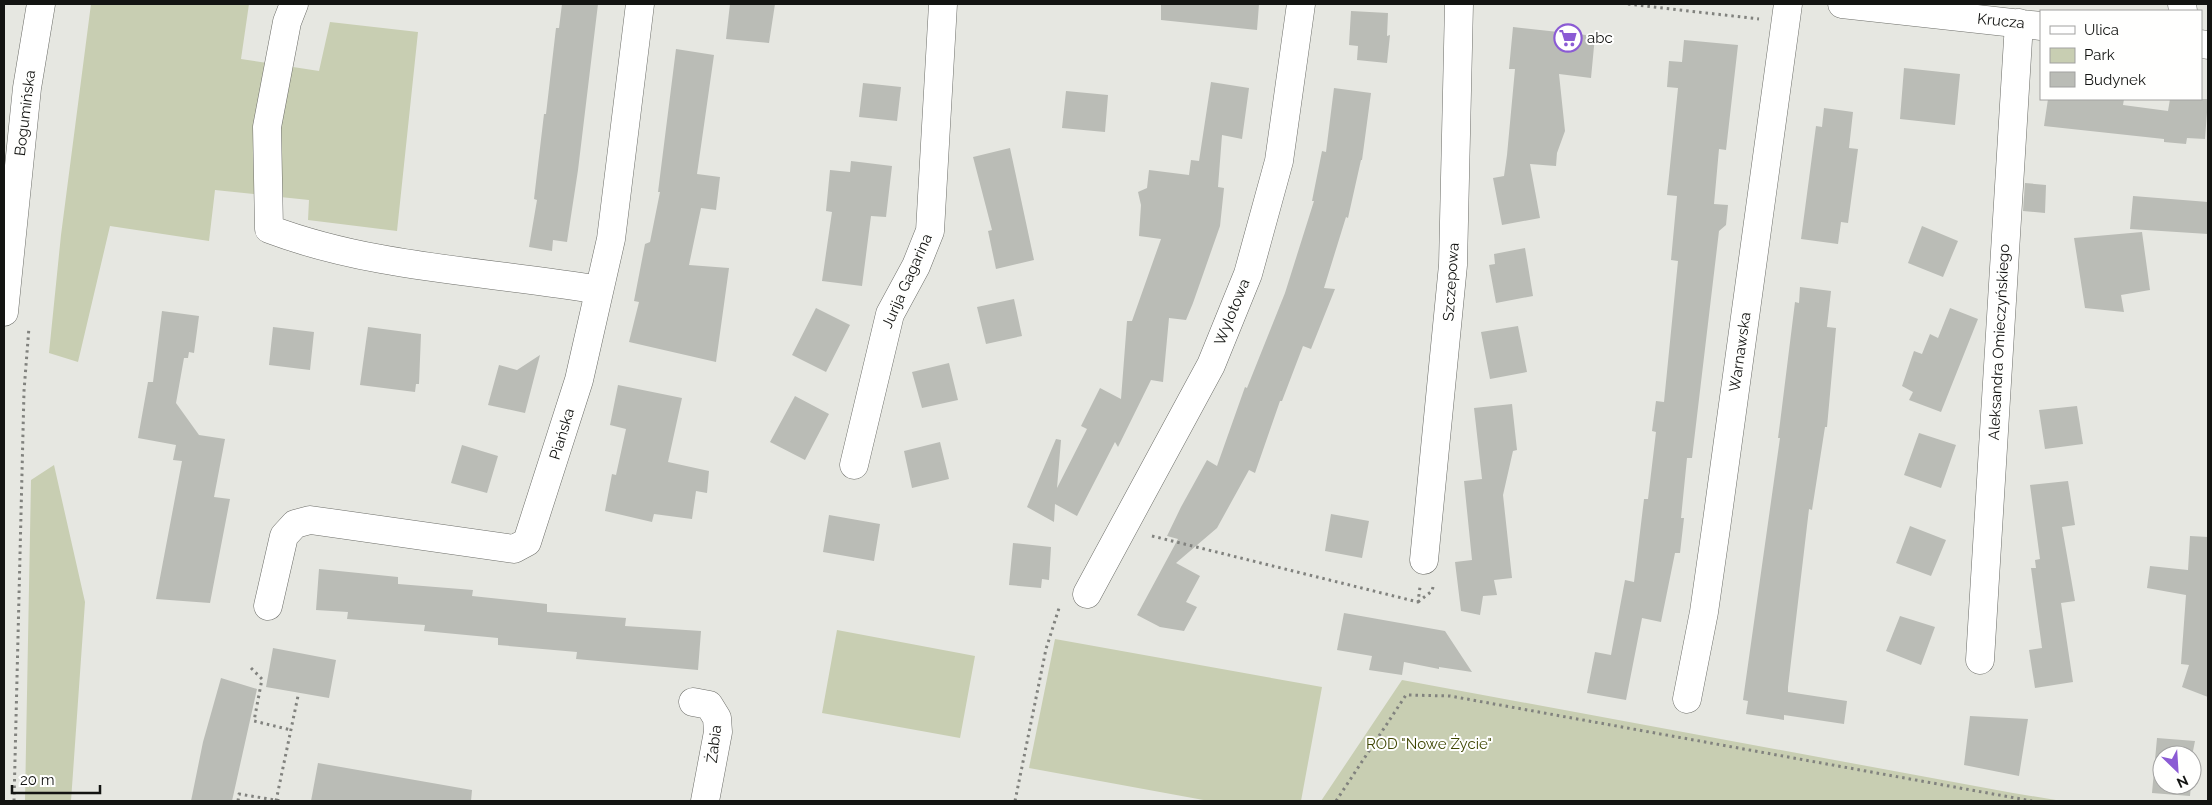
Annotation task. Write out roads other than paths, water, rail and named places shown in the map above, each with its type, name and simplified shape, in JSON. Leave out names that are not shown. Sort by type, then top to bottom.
[{"type":"street","name":"Bogumińska","points":[[4,312],[27,88],[41,4]]},
{"type":"street","points":[[294,4],[287,22],[267,127],[270,229],[340,252],[382,260],[600,290]]},
{"type":"street","name":"Piańska","points":[[268,606],[284,536],[294,524],[310,520],[514,549],[527,542],[579,380],[600,290],[618,196],[640,4]]},
{"type":"street","name":"Jurija Gagarina","points":[[854,465],[887,320],[916,266],[930,231],[943,4]]},
{"type":"street","name":"Wylotowa","points":[[1086,594],[1211,365],[1248,274],[1281,153],[1301,4]]},
{"type":"street","name":"Szczepowa","points":[[1424,560],[1454,265],[1459,4]]},
{"type":"street","name":"Warnawska","points":[[1687,699],[1704,612],[1788,4]]},
{"type":"street","name":"Krucza","points":[[1842,4],[2030,24]]},
{"type":"street","name":"Aleksandra Omieczyńskiego","points":[[1980,660],[2030,24]]},
{"type":"street","name":"Żabia","points":[[692,702],[708,705],[717,718],[718,732],[705,801]]},
{"type":"place","name":"abc","points":[[1568,38]]},
{"type":"park label","name":"ROD \"Nowe Życie\"","points":[[1429,744]]}]
